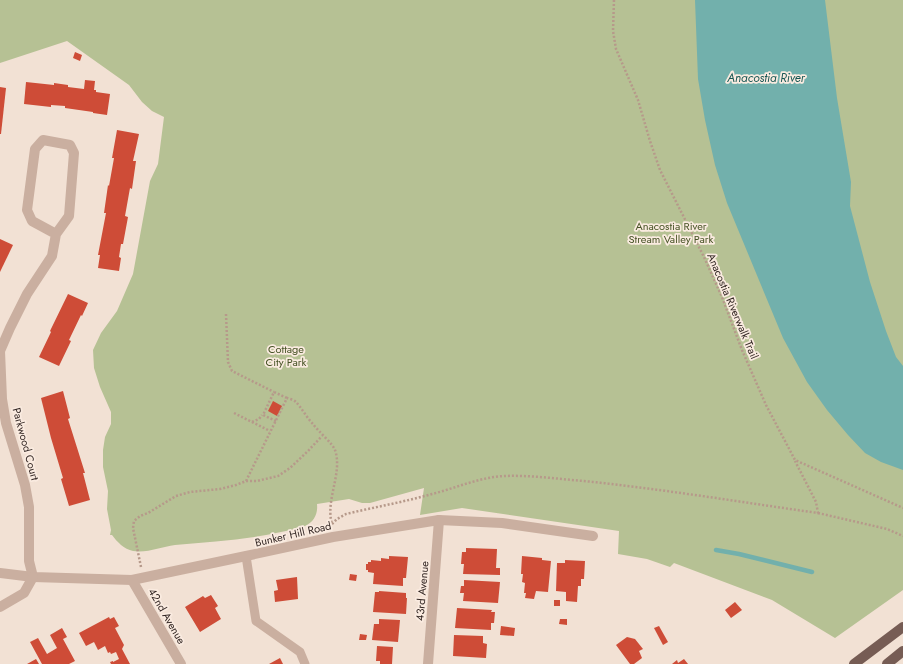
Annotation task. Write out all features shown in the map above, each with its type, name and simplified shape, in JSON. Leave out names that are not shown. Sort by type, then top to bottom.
[{"type":"main road","points":[[854,664],[903,627]]},
{"type":"main road","points":[[887,664],[903,652]]},
{"type":"street","name":"Parkwood Court","points":[[33,577],[29,561],[29,507],[25,485],[6,423],[2,393],[0,351],[27,294],[52,256],[56,234],[69,216],[74,153],[70,145],[43,140],[35,149],[27,210],[32,221],[56,234]]},
{"type":"street","name":"Bunker Hill Road","points":[[0,573],[33,577],[132,580],[333,537],[439,520],[502,523],[593,536]]},
{"type":"street","name":"43rd Avenue","points":[[428,664],[439,520]]},
{"type":"street","points":[[0,607],[24,593],[33,577]]},
{"type":"street","name":"42nd Avenue","points":[[132,580],[181,664]]},
{"type":"lane","points":[[246,556],[256,621],[300,652],[305,664]]},
{"type":"path","name":"Anacostia Riverwalk Trail","points":[[614,0],[613,31],[616,50],[638,100],[660,170],[704,257],[766,405],[816,502],[818,513]]},
{"type":"path","points":[[226,314],[228,362],[232,371],[296,402],[322,436],[335,449],[337,465],[329,516],[332,524],[333,537]]},
{"type":"path","points":[[251,422],[259,419],[263,414],[274,392]]},
{"type":"path","points":[[246,481],[287,398]]},
{"type":"path","points":[[234,413],[270,431]]},
{"type":"path","points":[[263,414],[276,421]]},
{"type":"path","points":[[143,577],[133,528],[134,521],[136,519],[176,496],[190,492],[236,486],[246,481],[257,481],[278,476],[290,468],[322,436]]},
{"type":"path","points":[[795,460],[903,508]]},
{"type":"path","points":[[332,524],[346,514],[414,500],[478,480],[505,476],[603,483],[818,513],[886,529],[903,536]]},
{"type":"green space","name":"Anacostia River Stream Valley Park","points":[[0,0],[903,0],[903,590],[835,638],[772,600],[674,563],[670,567],[647,559],[618,554],[619,531],[462,508],[420,515],[424,488],[370,503],[362,503],[349,499],[317,504],[315,517],[305,526],[268,535],[175,545],[144,551],[133,551],[124,547],[118,543],[112,535],[110,535],[111,530],[107,509],[108,491],[103,467],[103,450],[105,437],[111,424],[111,412],[100,387],[94,368],[93,350],[101,333],[117,311],[133,274],[150,181],[158,164],[164,117],[152,111],[142,102],[129,85],[67,41],[0,63]]},
{"type":"water","name":"Anacostia River","points":[[695,0],[825,0],[837,98],[851,182],[850,206],[870,282],[886,331],[896,357],[903,366],[903,470],[881,462],[865,453],[848,435],[827,410],[807,382],[783,338],[727,203],[715,165],[698,79]]},
{"type":"building","points":[[75,52],[82,55],[80,61],[73,58]]},
{"type":"building","points":[[85,80],[95,81],[94,90],[96,90],[96,92],[110,94],[107,115],[65,108],[65,106],[51,105],[51,107],[24,104],[26,82],[54,85],[54,83],[84,89]]},
{"type":"building","points":[[0,87],[6,88],[1,134],[0,134]]},
{"type":"building","points":[[117,130],[139,134],[133,161],[136,161],[132,189],[130,188],[125,216],[128,217],[123,244],[121,244],[119,271],[98,268],[100,255],[98,255],[106,213],[104,213],[114,158],[112,158]]},
{"type":"building","points":[[0,239],[13,245],[0,272]]},
{"type":"building","points":[[68,294],[88,303],[69,340],[71,341],[59,366],[39,357]]},
{"type":"building","points":[[63,391],[70,418],[68,419],[85,473],[83,473],[90,500],[69,506],[61,479],[63,478],[41,398]]},
{"type":"building","points":[[273,401],[282,406],[277,416],[268,411]]},
{"type":"building","points":[[466,548],[497,549],[496,568],[500,568],[500,575],[463,574],[464,564],[461,564],[462,552],[466,552]]},
{"type":"building","points":[[389,556],[408,557],[406,578],[403,578],[403,586],[373,584],[374,573],[366,570],[366,564],[371,562],[371,560],[381,561],[381,558],[389,559]]},
{"type":"building","points":[[522,556],[542,558],[542,560],[551,561],[548,592],[536,591],[534,599],[525,598],[525,583],[522,582],[523,574],[521,574]]},
{"type":"building","points":[[565,560],[585,561],[584,579],[581,579],[581,586],[578,586],[577,602],[566,601],[566,592],[556,591],[557,563],[565,563]]},
{"type":"building","points":[[350,574],[357,575],[356,581],[349,580]]},
{"type":"building","points":[[297,577],[298,599],[275,602],[274,591],[278,590],[276,580]]},
{"type":"building","points":[[464,580],[500,582],[498,603],[463,601],[464,593],[460,593],[461,586],[464,586]]},
{"type":"building","points":[[375,592],[406,593],[406,614],[373,612]]},
{"type":"building","points":[[211,595],[218,606],[215,608],[221,619],[200,632],[185,607],[203,596],[205,598]]},
{"type":"building","points":[[554,600],[560,600],[560,606],[554,606]]},
{"type":"building","points":[[735,602],[742,610],[731,618],[725,610]]},
{"type":"building","points":[[457,608],[492,610],[491,612],[495,612],[494,623],[491,623],[491,630],[455,628]]},
{"type":"building","points":[[109,617],[110,619],[114,617],[119,626],[115,628],[124,645],[122,649],[130,664],[111,664],[110,662],[119,659],[116,652],[111,654],[110,652],[108,653],[105,646],[98,650],[94,642],[86,646],[79,633]]},
{"type":"building","points":[[379,619],[400,620],[398,642],[372,640],[374,624],[379,624]]},
{"type":"building","points":[[560,619],[567,619],[567,625],[559,624]]},
{"type":"building","points":[[501,626],[515,628],[514,636],[500,635]]},
{"type":"building","points":[[659,626],[668,642],[663,645],[654,628]]},
{"type":"building","points":[[62,628],[67,637],[63,639],[75,661],[69,664],[42,664],[30,642],[38,638],[47,654],[57,648],[50,635]]},
{"type":"building","points":[[360,634],[367,635],[366,640],[359,640]]},
{"type":"building","points":[[454,635],[483,636],[483,643],[487,644],[486,658],[453,656]]},
{"type":"building","points":[[627,637],[635,639],[643,649],[639,651],[642,658],[634,664],[630,664],[616,645]]},
{"type":"building","points":[[377,646],[393,647],[392,664],[380,664],[380,661],[376,661]]},
{"type":"building","points":[[280,658],[283,664],[269,664]]},
{"type":"building","points":[[36,659],[39,664],[27,664]]},
{"type":"building","points":[[684,659],[688,664],[672,664],[677,660],[678,663]]},
{"type":"waterway","points":[[716,550],[739,554],[812,572]]},
{"type":"park label","name":"Cottage City Park","points":[[286,355]]}]
